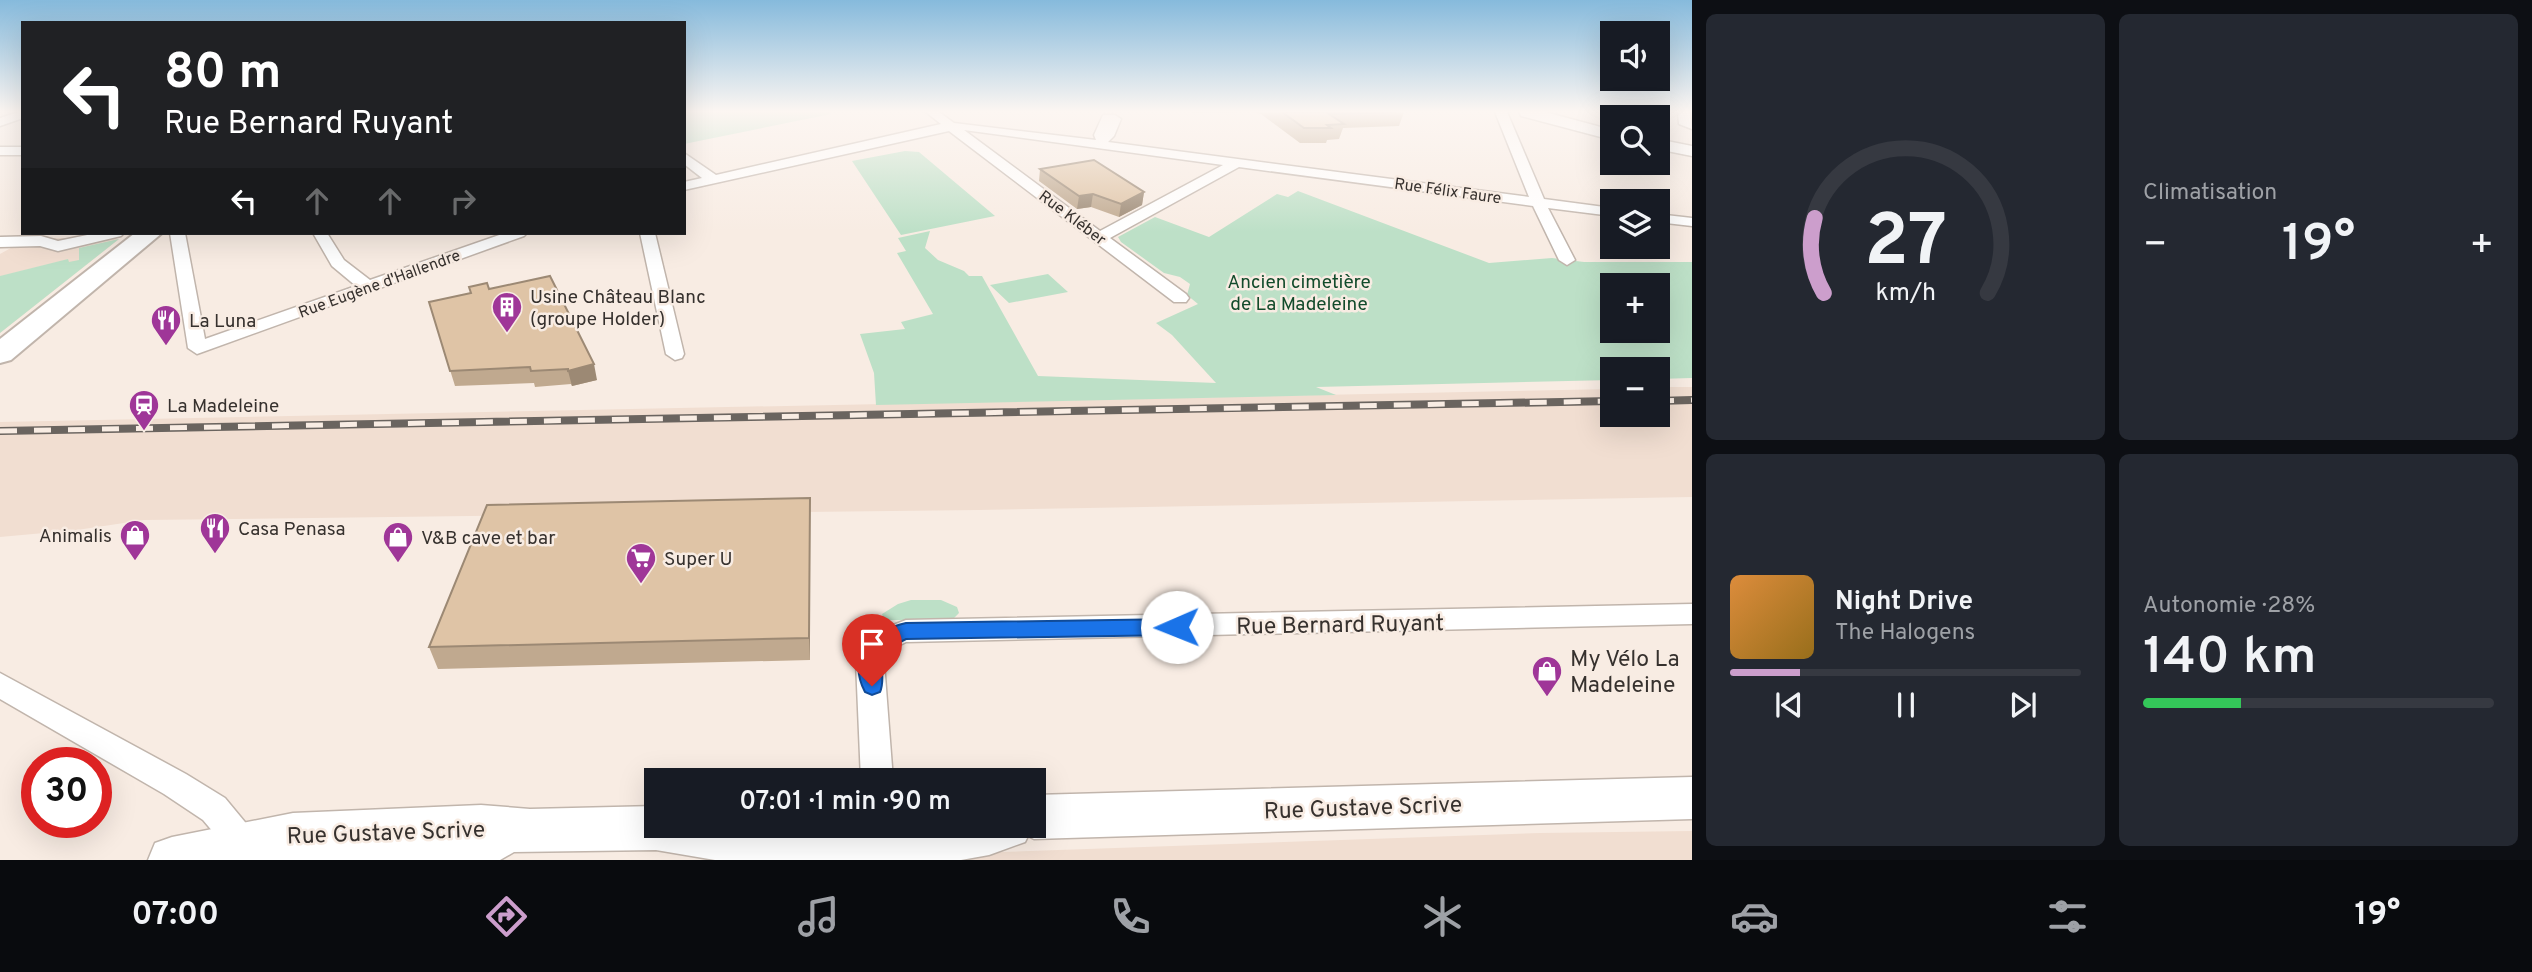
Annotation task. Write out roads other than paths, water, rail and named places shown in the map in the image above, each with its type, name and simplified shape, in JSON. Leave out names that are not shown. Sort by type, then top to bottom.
[{"type":"main road","points":[[0,344],[136,235]]},
{"type":"main road","points":[[0,354],[136,235]]},
{"type":"street","points":[[686,186],[831,152]]},
{"type":"street","name":"Rue Kléber","points":[[987,152],[1180,298]]},
{"type":"street","name":"Rue Félix Faure","points":[[1174,152],[1600,210]]},
{"type":"street","points":[[1517,152],[1538,202],[1567,260]]},
{"type":"street","points":[[686,158],[715,180]]},
{"type":"street","points":[[1100,237],[1238,162]]},
{"type":"street","points":[[1670,219],[1692,222]]},
{"type":"street","points":[[0,242],[41,242],[58,246],[136,235],[177,237]]},
{"type":"street","points":[[321,235],[338,262],[368,287]]},
{"type":"street","name":"Rue Eugène d'Hallendre","points":[[177,237],[197,348],[513,235]]},
{"type":"street","points":[[647,235],[675,354]]},
{"type":"street","name":"Rue Bernard Ruyant","points":[[876,768],[870,662],[876,645],[894,634],[906,631],[1692,614]]},
{"type":"street","points":[[0,685],[214,809],[231,825],[252,855]]},
{"type":"street","name":"Rue Gustave Scrive","points":[[1046,817],[1692,798]]},
{"type":"street","name":"Rue Gustave Scrive","points":[[172,860],[252,855],[432,854],[530,831],[644,827]]},
{"type":"street","name":"Rue Gustave Scrive","points":[[719,838],[756,845],[828,838]]},
{"type":"railway","points":[[1670,401],[1692,400]]},
{"type":"railway","points":[[0,431],[1600,401]]},
{"type":"place","name":"Usine Château Blanc (groupe Holder)","points":[[507,334]]},
{"type":"place","name":"La Luna","points":[[166,347]]},
{"type":"place","name":"La Madeleine","points":[[144,432]]},
{"type":"place","name":"Casa Penasa","points":[[215,555]]},
{"type":"place","name":"Animalis","points":[[135,562]]},
{"type":"place","name":"V&B cave et bar","points":[[398,564]]},
{"type":"place","name":"Super U","points":[[641,585]]},
{"type":"place","name":"My Vélo La Madeleine","points":[[1547,698]]},
{"type":"park label","name":"Ancien cimetière de La Madeleine","points":[[1299,292]]}]
